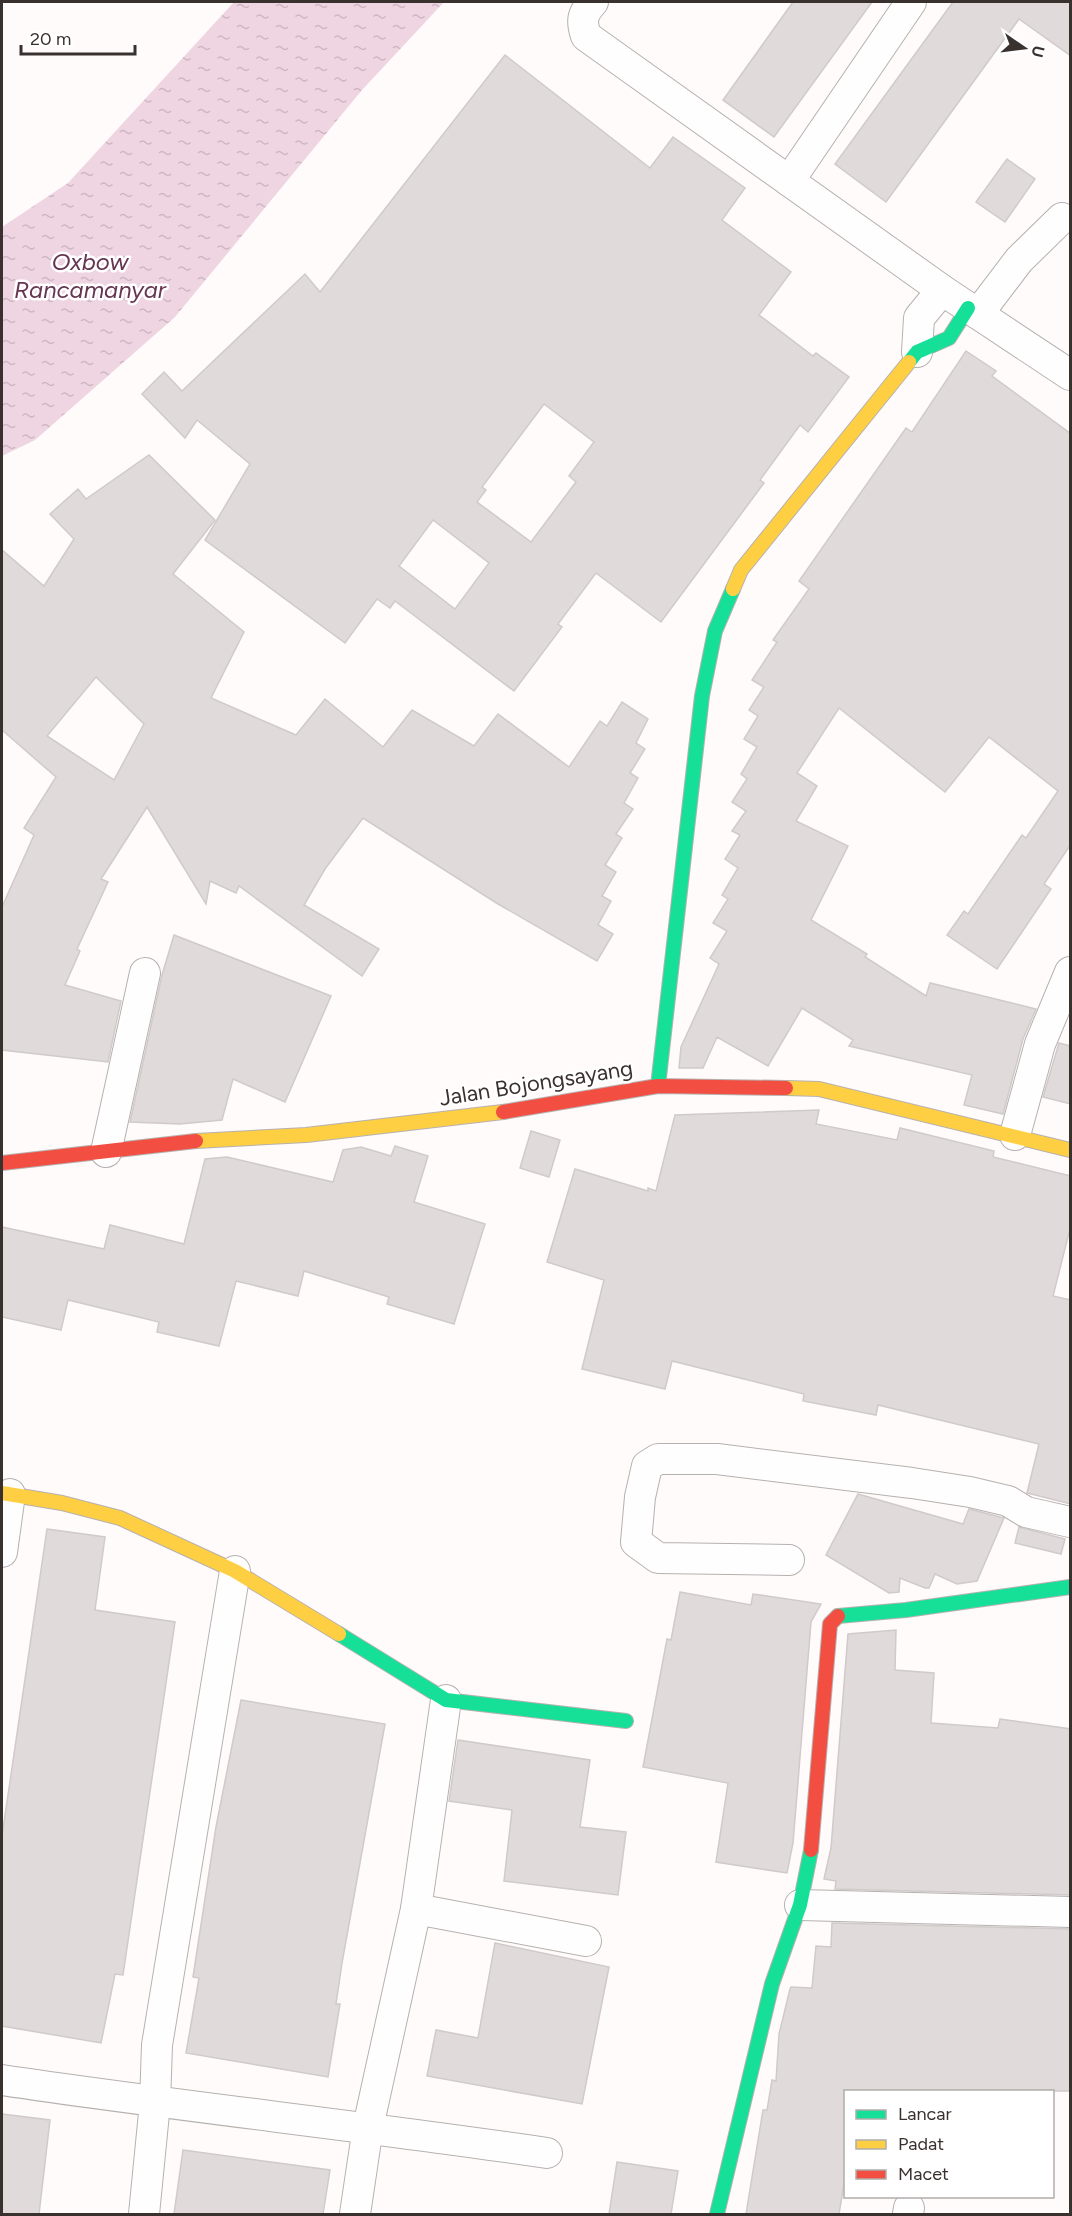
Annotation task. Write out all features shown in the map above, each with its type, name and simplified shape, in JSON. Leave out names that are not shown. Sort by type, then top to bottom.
[{"type":"street","points":[[593,2],[585,11],[582,22],[586,36],[942,290],[1071,375]]},
{"type":"street","points":[[789,181],[911,2]]},
{"type":"street","points":[[658,1086],[702,696],[715,631],[741,570],[917,352],[949,338],[1019,260],[1068,212]]},
{"type":"street","points":[[917,352],[919,318],[942,290]]},
{"type":"street","points":[[1015,1135],[1040,1044],[1071,972]]},
{"type":"street","points":[[106,1152],[145,973]]},
{"type":"street","name":"Jalan Bojongsayang","points":[[2,1163],[216,1139],[306,1135],[464,1117],[543,1107],[658,1086],[819,1089],[1071,1150]]},
{"type":"street","points":[[789,1560],[658,1558],[644,1550],[636,1542],[640,1497],[647,1467],[658,1459],[717,1460],[912,1483],[998,1499],[1026,1512],[1071,1522]]},
{"type":"street","points":[[2,1552],[6,1493],[62,1503],[120,1518],[235,1572],[446,1700],[626,1721]]},
{"type":"street","points":[[144,2214],[155,2103],[157,2045],[235,1572]]},
{"type":"street","points":[[717,2214],[772,1984],[800,1905],[812,1846],[830,1624],[836,1616],[917,1609],[1071,1587]]},
{"type":"street","points":[[355,2214],[368,2127],[416,1909],[446,1700]]},
{"type":"street","points":[[800,1905],[961,1911],[1071,1912]]},
{"type":"street","points":[[416,1909],[586,1941]]},
{"type":"street","points":[[2,2080],[155,2103],[368,2127],[547,2152]]},
{"type":"water","name":"Oxbow Rancamanyar","points":[[234,2],[444,2],[362,90],[175,317],[35,440],[2,456],[2,227],[68,183]]},
{"type":"building","points":[[793,2],[872,2],[774,137],[723,100]]},
{"type":"building","points":[[953,2],[1071,2],[1071,56],[1019,19],[886,202],[835,164]]},
{"type":"building","points":[[505,55],[650,168],[673,137],[745,188],[722,220],[791,272],[759,315],[813,356],[816,353],[849,377],[808,432],[800,425],[760,480],[764,483],[661,622],[596,573],[558,624],[562,627],[514,691],[395,601],[390,608],[377,599],[345,643],[205,540],[250,464],[197,420],[185,438],[142,394],[164,372],[182,391],[305,274],[320,292]],"holes":[[[544,404],[594,442],[569,476],[576,482],[531,542],[477,502],[486,490],[482,487]],[[433,520],[489,563],[455,609],[399,566]]]},
{"type":"building","points":[[1007,159],[1035,179],[1005,222],[976,202]]},
{"type":"building","points":[[966,351],[996,371],[992,376],[1071,434],[1071,844],[1044,884],[1051,889],[997,969],[947,935],[964,911],[968,914],[1022,835],[1026,838],[1058,791],[989,737],[945,792],[839,708],[797,773],[817,786],[796,821],[848,846],[811,920],[867,954],[865,957],[926,996],[930,983],[1036,1009],[1023,1039],[1003,1114],[964,1105],[972,1075],[849,1046],[853,1040],[802,1008],[768,1066],[717,1037],[703,1068],[679,1068],[681,1047],[719,964],[710,958],[727,931],[713,923],[728,899],[722,895],[738,868],[725,859],[740,835],[732,831],[746,811],[732,802],[747,779],[741,774],[757,747],[744,739],[758,716],[749,710],[764,687],[752,680],[777,642],[773,640],[809,589],[799,581],[906,428],[912,432]]},
{"type":"building","points":[[149,455],[215,520],[173,574],[244,632],[211,698],[296,735],[325,699],[383,747],[412,710],[474,746],[498,714],[569,767],[600,721],[607,726],[622,702],[648,719],[636,743],[645,749],[630,773],[638,778],[624,803],[633,809],[616,834],[622,838],[605,865],[616,872],[602,896],[611,901],[598,925],[613,934],[597,961],[498,904],[363,818],[325,869],[304,905],[379,949],[362,976],[239,886],[236,893],[210,881],[206,904],[147,807],[101,879],[108,882],[77,949],[80,951],[65,985],[121,1001],[108,1062],[2,1050],[2,907],[34,835],[24,828],[56,777],[2,730],[2,550],[44,586],[74,539],[50,514],[78,489],[86,499]],"holes":[[[96,677],[144,724],[114,780],[47,736]]]},
{"type":"building","points":[[174,935],[331,996],[285,1102],[233,1079],[222,1120],[180,1124],[130,1122],[162,975]]},
{"type":"building","points":[[1059,1043],[1071,1046],[1071,1104],[1043,1097]]},
{"type":"building","points":[[819,1110],[816,1124],[897,1140],[900,1128],[994,1151],[993,1157],[1071,1176],[1071,1225],[1053,1296],[1071,1300],[1071,1504],[1027,1493],[1039,1444],[878,1405],[876,1415],[803,1401],[804,1394],[672,1361],[665,1389],[582,1369],[604,1280],[547,1262],[575,1169],[648,1191],[648,1188],[656,1191],[675,1115]]},
{"type":"building","points":[[531,1131],[560,1140],[549,1177],[520,1168]]},
{"type":"building","points":[[395,1146],[428,1156],[414,1202],[485,1224],[454,1324],[387,1304],[389,1297],[304,1271],[298,1296],[236,1281],[219,1346],[157,1332],[159,1322],[68,1300],[61,1330],[2,1317],[2,1227],[104,1249],[110,1225],[184,1244],[205,1159],[227,1157],[333,1182],[343,1150],[361,1147],[391,1156]]},
{"type":"building","points":[[858,1494],[963,1524],[969,1509],[1004,1518],[977,1581],[957,1584],[935,1574],[929,1588],[925,1588],[900,1578],[899,1592],[889,1593],[826,1555]]},
{"type":"building","points":[[1019,1527],[1065,1539],[1061,1554],[1015,1543]]},
{"type":"building","points":[[47,1529],[105,1537],[95,1610],[175,1622],[123,1975],[115,1974],[101,2043],[2,2026],[2,1836]]},
{"type":"building","points":[[680,1592],[751,1605],[753,1594],[821,1604],[811,1622],[793,1843],[787,1873],[716,1862],[728,1783],[643,1767],[667,1639],[671,1640]]},
{"type":"building","points":[[896,1630],[895,1670],[934,1673],[931,1723],[998,1728],[1000,1719],[1071,1729],[1071,1895],[835,1889],[836,1881],[824,1879],[831,1848],[848,1634]]},
{"type":"building","points":[[241,1700],[385,1724],[342,1963],[336,2004],[340,2004],[328,2077],[186,2053],[199,1978],[193,1977],[216,1827]]},
{"type":"building","points":[[458,1740],[590,1760],[580,1827],[626,1832],[618,1895],[504,1881],[512,1810],[449,1801]]},
{"type":"building","points":[[832,1923],[1071,1929],[1071,2091],[844,2090],[844,2184],[839,2214],[746,2214],[763,2110],[767,2110],[772,2080],[776,2081],[779,2034],[790,1989],[791,1987],[812,1988],[816,1946],[831,1947]]},
{"type":"building","points":[[495,1943],[609,1967],[582,2104],[427,2076],[436,2030],[478,2038]]},
{"type":"building","points":[[2,2114],[50,2120],[39,2214],[2,2214]]},
{"type":"building","points":[[183,2150],[330,2170],[323,2214],[174,2214]]},
{"type":"building","points":[[617,2162],[678,2171],[671,2214],[609,2214]]},
{"type":"traffic: fast","points":[[909,362],[917,352],[949,338],[968,308]]},
{"type":"traffic: fast","points":[[658,1086],[702,696],[715,631],[733,589]]},
{"type":"traffic: fast","points":[[838,1616],[906,1610],[1070,1587]]},
{"type":"traffic: fast","points":[[339,1634],[446,1700],[626,1721]]},
{"type":"traffic: fast","points":[[717,2214],[772,1984],[800,1905],[811,1850]]},
{"type":"traffic: slow","points":[[733,589],[741,570],[909,362]]},
{"type":"traffic: slow","points":[[786,1088],[819,1089],[1070,1150]]},
{"type":"traffic: slow","points":[[196,1141],[306,1135],[503,1112]]},
{"type":"traffic: slow","points":[[2,1493],[62,1503],[120,1518],[235,1571],[339,1634]]},
{"type":"traffic: jam","points":[[503,1112],[658,1086],[786,1088]]},
{"type":"traffic: jam","points":[[2,1163],[196,1141]]},
{"type":"traffic: jam","points":[[811,1850],[830,1624],[838,1616]]}]
